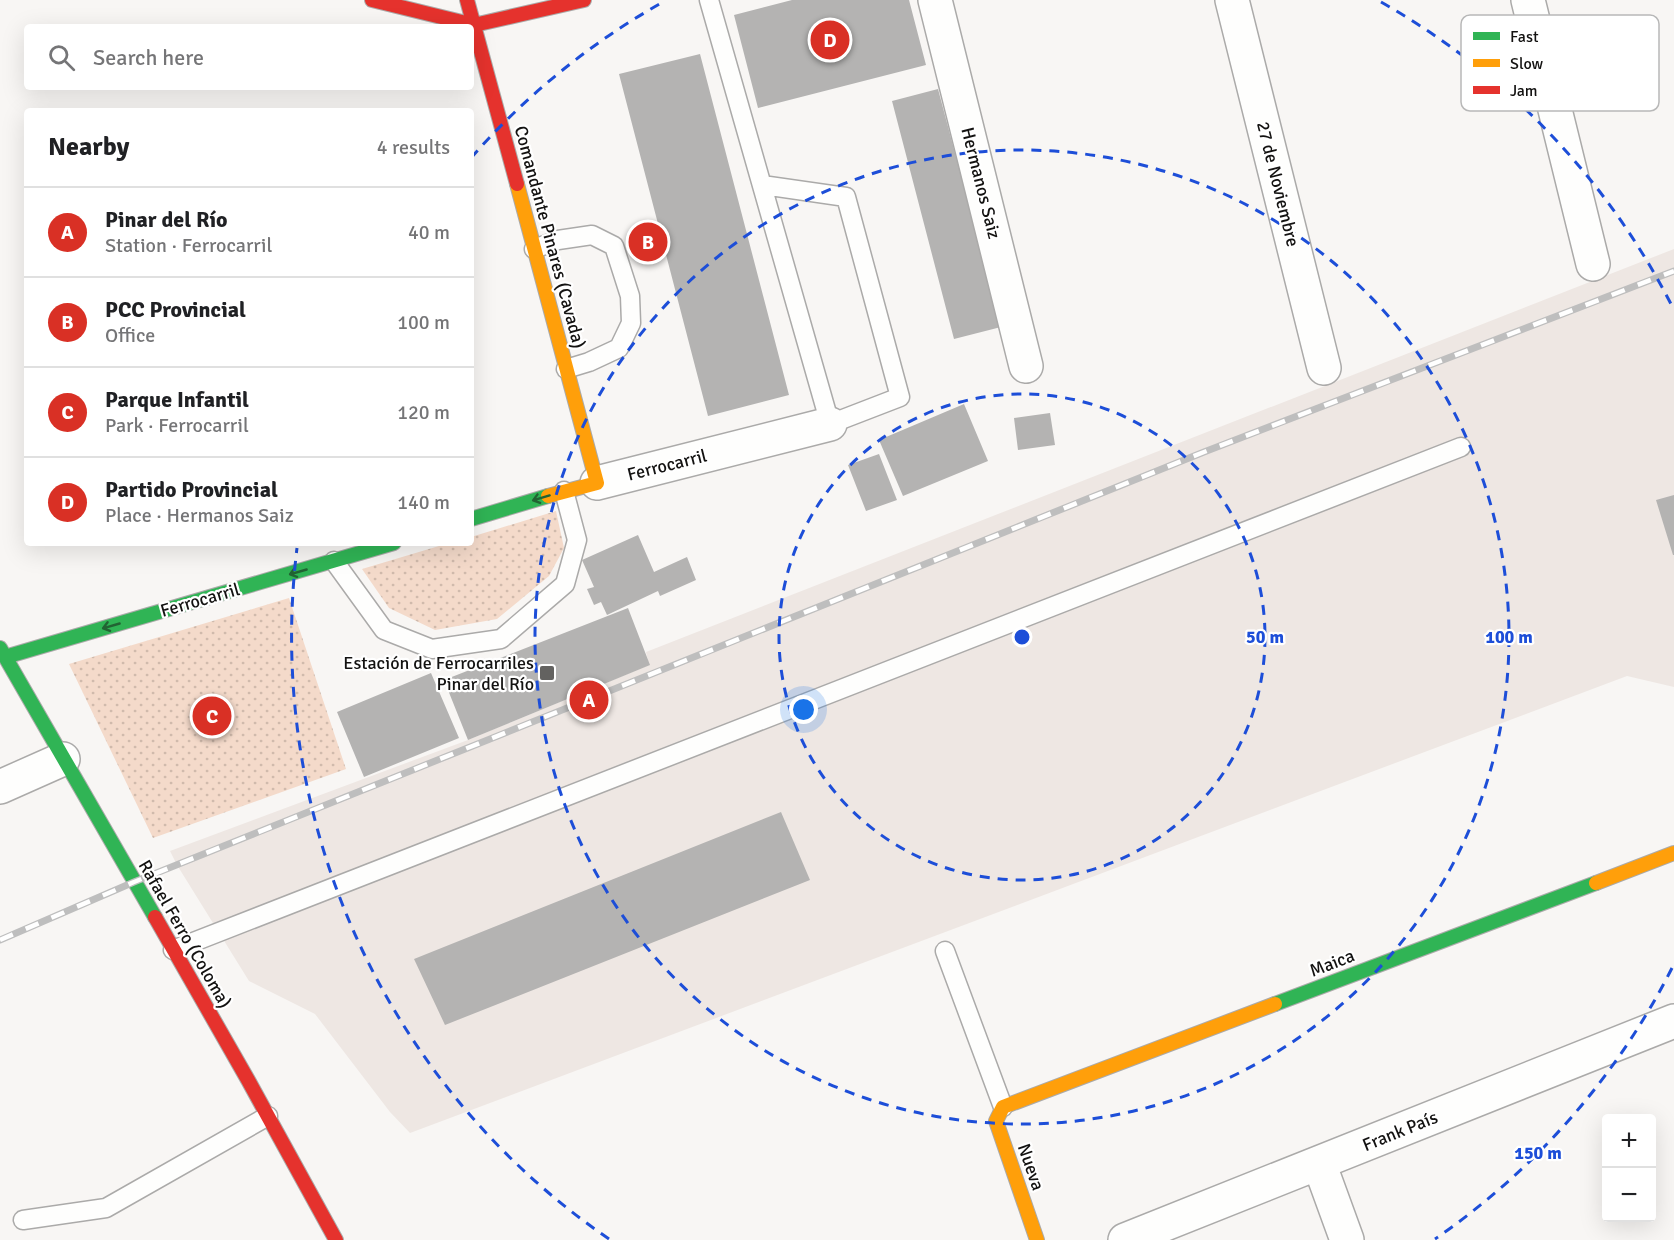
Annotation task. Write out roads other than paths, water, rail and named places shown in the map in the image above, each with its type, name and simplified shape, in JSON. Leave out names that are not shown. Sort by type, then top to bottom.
[{"type":"main road","points":[[372,0],[470,24]]},
{"type":"main road","name":"Comandante Pinares (Cavada)","points":[[467,0],[474,24]]},
{"type":"main road","points":[[474,25],[584,0]]},
{"type":"main road","name":"Comandante Pinares (Cavada)","points":[[474,25],[597,483]]},
{"type":"main road","name":"Ferrocarril","points":[[474,518],[597,483]]},
{"type":"main road","name":"Ferrocarril","points":[[3,652],[384,546]]},
{"type":"main road","name":"Rafael Ferro (Coloma)","points":[[3,652],[268,1116],[336,1240]]},
{"type":"main road","name":"Maica","points":[[1003,1107],[1674,853]]},
{"type":"main road","name":"Nueva","points":[[1003,1107],[996,1121],[1037,1240]]},
{"type":"street","name":"Hermanos Saiz","points":[[935,0],[1026,366]]},
{"type":"street","name":"27 de Noviembre","points":[[1232,0],[1324,368]]},
{"type":"street","points":[[1528,0],[1532,15]]},
{"type":"street","points":[[1555,111],[1593,264]]},
{"type":"street","name":"Ferrocarril","points":[[597,483],[830,424]]},
{"type":"street","points":[[0,787],[63,759]]},
{"type":"street","name":"Frank País","points":[[1125,1240],[1674,1021]]},
{"type":"street","points":[[1319,1163],[1347,1240]]},
{"type":"lane","points":[[709,0],[830,424],[900,397],[846,197],[762,185]]},
{"type":"lane","points":[[534,249],[558,240],[592,235],[614,246],[630,296],[631,323],[619,348],[590,362],[566,369]]},
{"type":"lane","points":[[173,950],[1461,447]]},
{"type":"lane","points":[[334,561],[384,630],[432,649],[501,639],[565,584],[577,540],[564,491]]},
{"type":"lane","points":[[945,951],[1003,1107]]},
{"type":"lane","points":[[23,1220],[106,1208],[268,1116]]},
{"type":"railway","points":[[0,940],[134,882],[1204,452],[1674,271]]},
{"type":"place","name":"Partido Provincial","points":[[830,40]]},
{"type":"place","name":"PCC Provincial","points":[[648,242]]},
{"type":"place","name":"Estación de Ferrocarriles Pinar del Río","points":[[547,673]]},
{"type":"place","name":"Pinar del Río","points":[[589,700]]},
{"type":"place","name":"Parque Infantil","points":[[212,716]]}]
